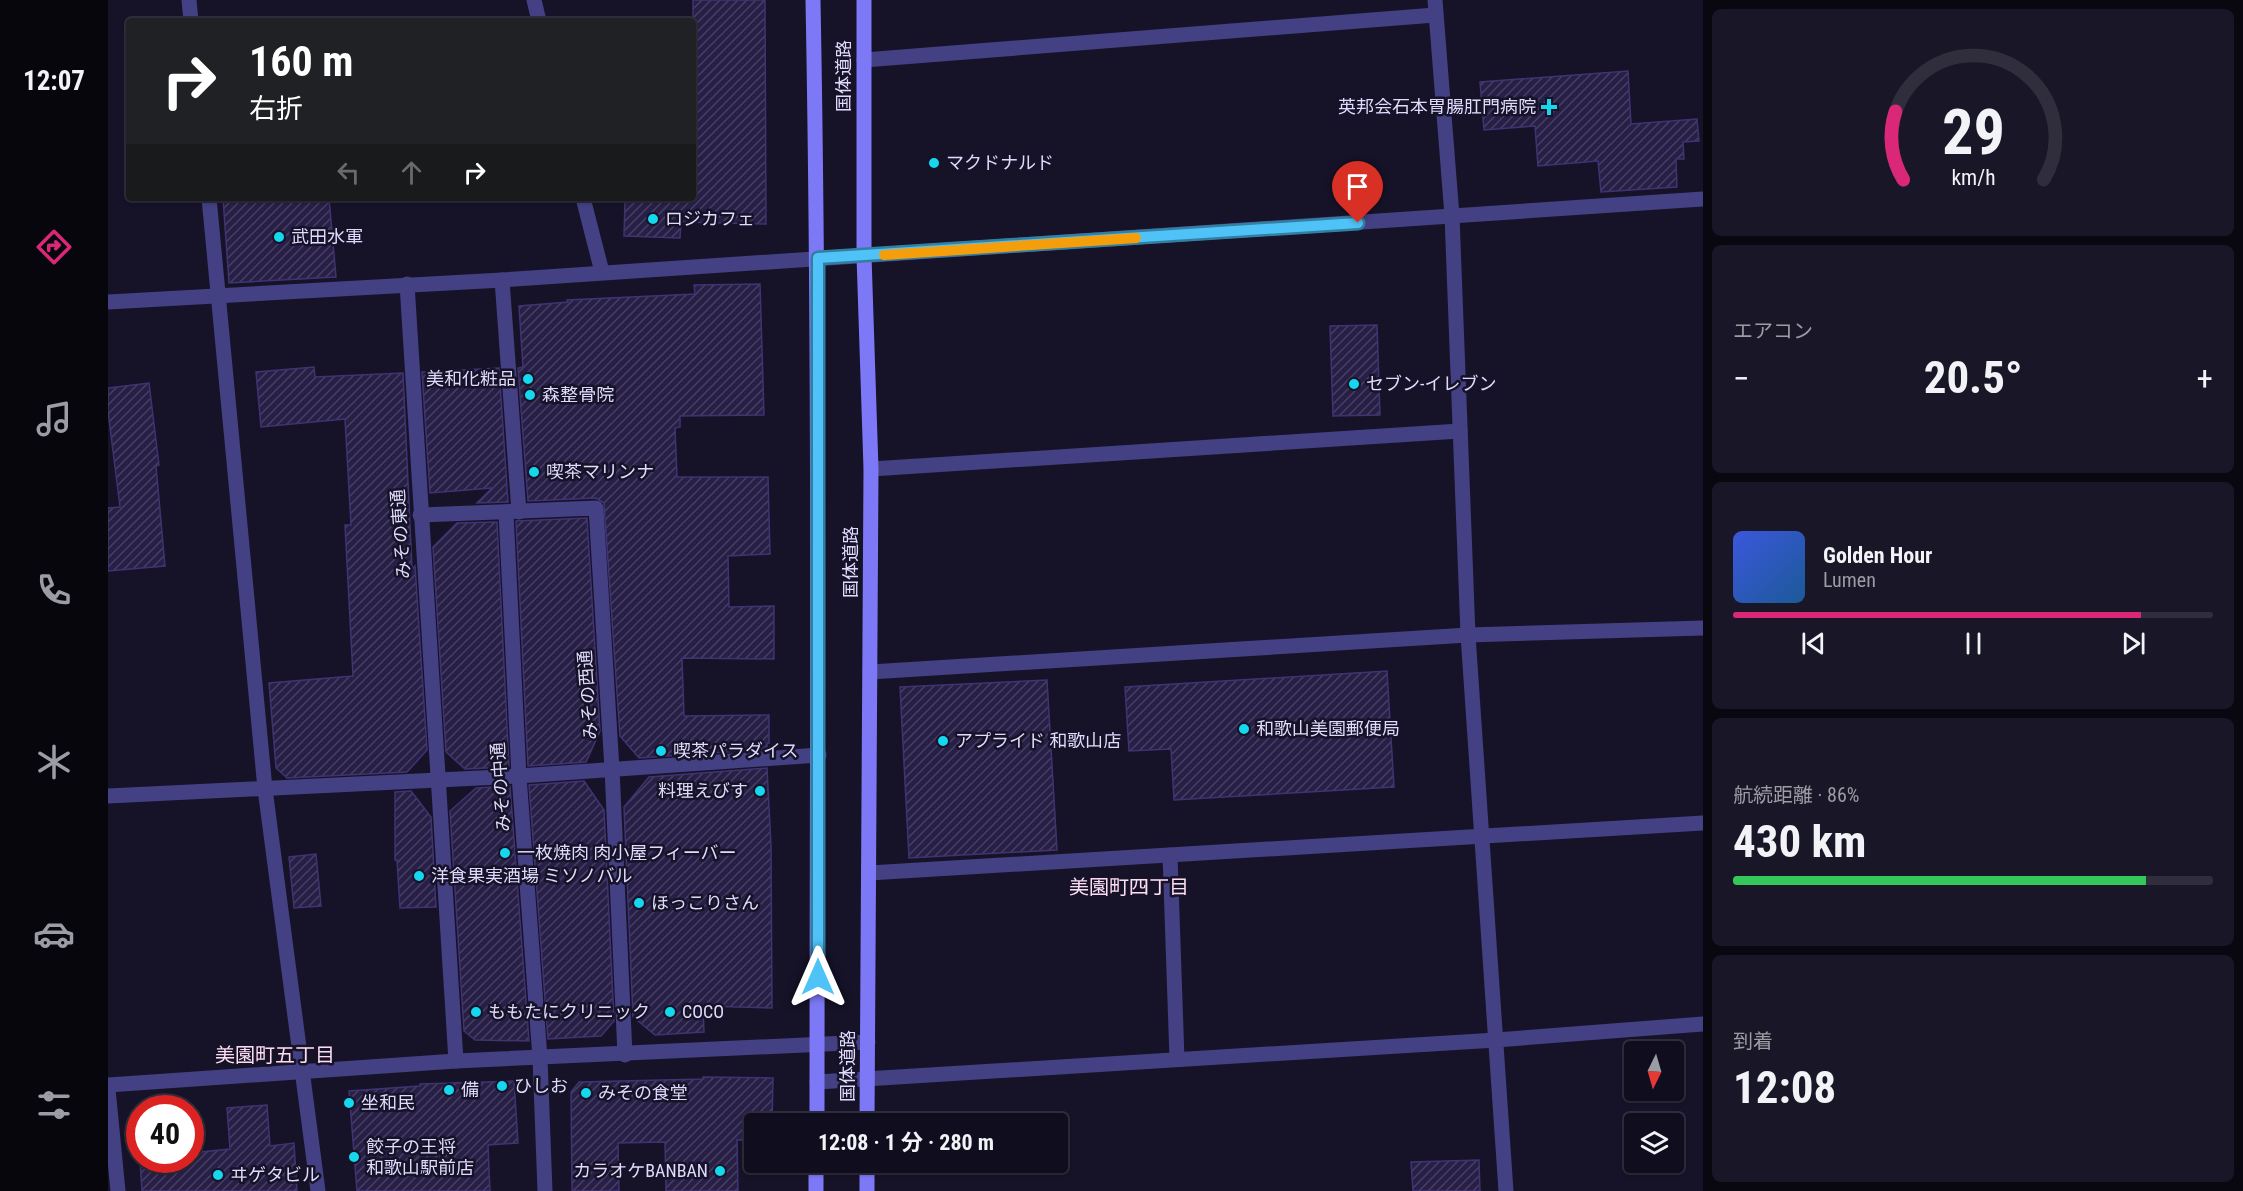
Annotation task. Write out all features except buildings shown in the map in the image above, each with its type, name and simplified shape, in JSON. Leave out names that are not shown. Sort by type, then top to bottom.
[{"type":"street","points":[[189,0],[191,18]]},
{"type":"street","points":[[534,0],[538,18]]},
{"type":"street","name":"国体道路","points":[[813,0],[818,258],[819,755],[816,1113]]},
{"type":"street","name":"国体道路","points":[[864,0],[864,256],[871,469],[867,1113]]},
{"type":"street","points":[[864,60],[1435,8],[1452,216],[1468,635],[1506,1191]]},
{"type":"street","points":[[108,302],[218,298],[406,284],[502,280],[1703,199]]},
{"type":"street","points":[[209,201],[265,789],[318,1191]]},
{"type":"street","points":[[584,201],[602,272]]},
{"type":"street","name":"みその中通","points":[[502,280],[512,513],[519,776],[540,1058],[545,1191]]},
{"type":"street","name":"みその東通","points":[[406,284],[456,1061]]},
{"type":"street","points":[[871,469],[1460,431]]},
{"type":"street","name":"みその西通","points":[[420,515],[596,508],[612,769],[625,1055]]},
{"type":"street","points":[[870,672],[1468,635],[1703,628]]},
{"type":"street","points":[[108,795],[519,776],[819,755]]},
{"type":"street","points":[[868,873],[1703,823]]},
{"type":"street","points":[[1170,855],[1177,1059]]},
{"type":"street","points":[[817,1082],[1496,1040],[1703,1024]]},
{"type":"street","points":[[118,1191],[108,1087],[456,1061],[868,1042]]},
{"type":"street","points":[[816,1173],[816,1191]]},
{"type":"street","points":[[867,1173],[867,1191]]},
{"type":"slow traffic","points":[[884,255],[1136,238]]},
{"type":"place","name":"英邦会石本胃腸肛門病院","points":[[1549,107]]},
{"type":"place","name":"マクドナルド","points":[[934,163]]},
{"type":"place","name":"ロジカフェ","points":[[653,219]]},
{"type":"place","name":"武田水軍","points":[[279,237]]},
{"type":"place","name":"美和化粧品","points":[[528,379]]},
{"type":"place","name":"セブン-イレブン","points":[[1354,384]]},
{"type":"place","name":"森整骨院","points":[[530,395]]},
{"type":"place","name":"喫茶マリンナ","points":[[534,472]]},
{"type":"place","name":"和歌山美園郵便局","points":[[1244,729]]},
{"type":"place","name":"アプライド 和歌山店","points":[[943,741]]},
{"type":"place","name":"喫茶パラダイス","points":[[661,751]]},
{"type":"place","name":"料理えびす","points":[[760,791]]},
{"type":"place","name":"一枚焼肉 肉小屋フィーバー","points":[[505,853]]},
{"type":"place","name":"洋食果実酒場 ミソノバル","points":[[419,876]]},
{"type":"place","name":"ほっこりさん","points":[[639,903]]},
{"type":"place","name":"ももたにクリニック","points":[[476,1012]]},
{"type":"place","name":"COCO","points":[[670,1012]]},
{"type":"place","name":"ひしお","points":[[502,1086]]},
{"type":"place","name":"備","points":[[449,1090]]},
{"type":"place","name":"みその食堂","points":[[586,1093]]},
{"type":"place","name":"坐和民","points":[[349,1103]]},
{"type":"place","name":"餃子の王将 和歌山駅前店","points":[[354,1157]]},
{"type":"place","name":"カラオケBANBAN","points":[[720,1171]]},
{"type":"place","name":"ヰゲタビル","points":[[218,1175]]},
{"type":"district","name":"美園町四丁目","points":[[1129,887]]},
{"type":"district","name":"美園町五丁目","points":[[275,1055]]},
{"type":"route","points":[[818,977],[818,258],[1358,223]]}]
